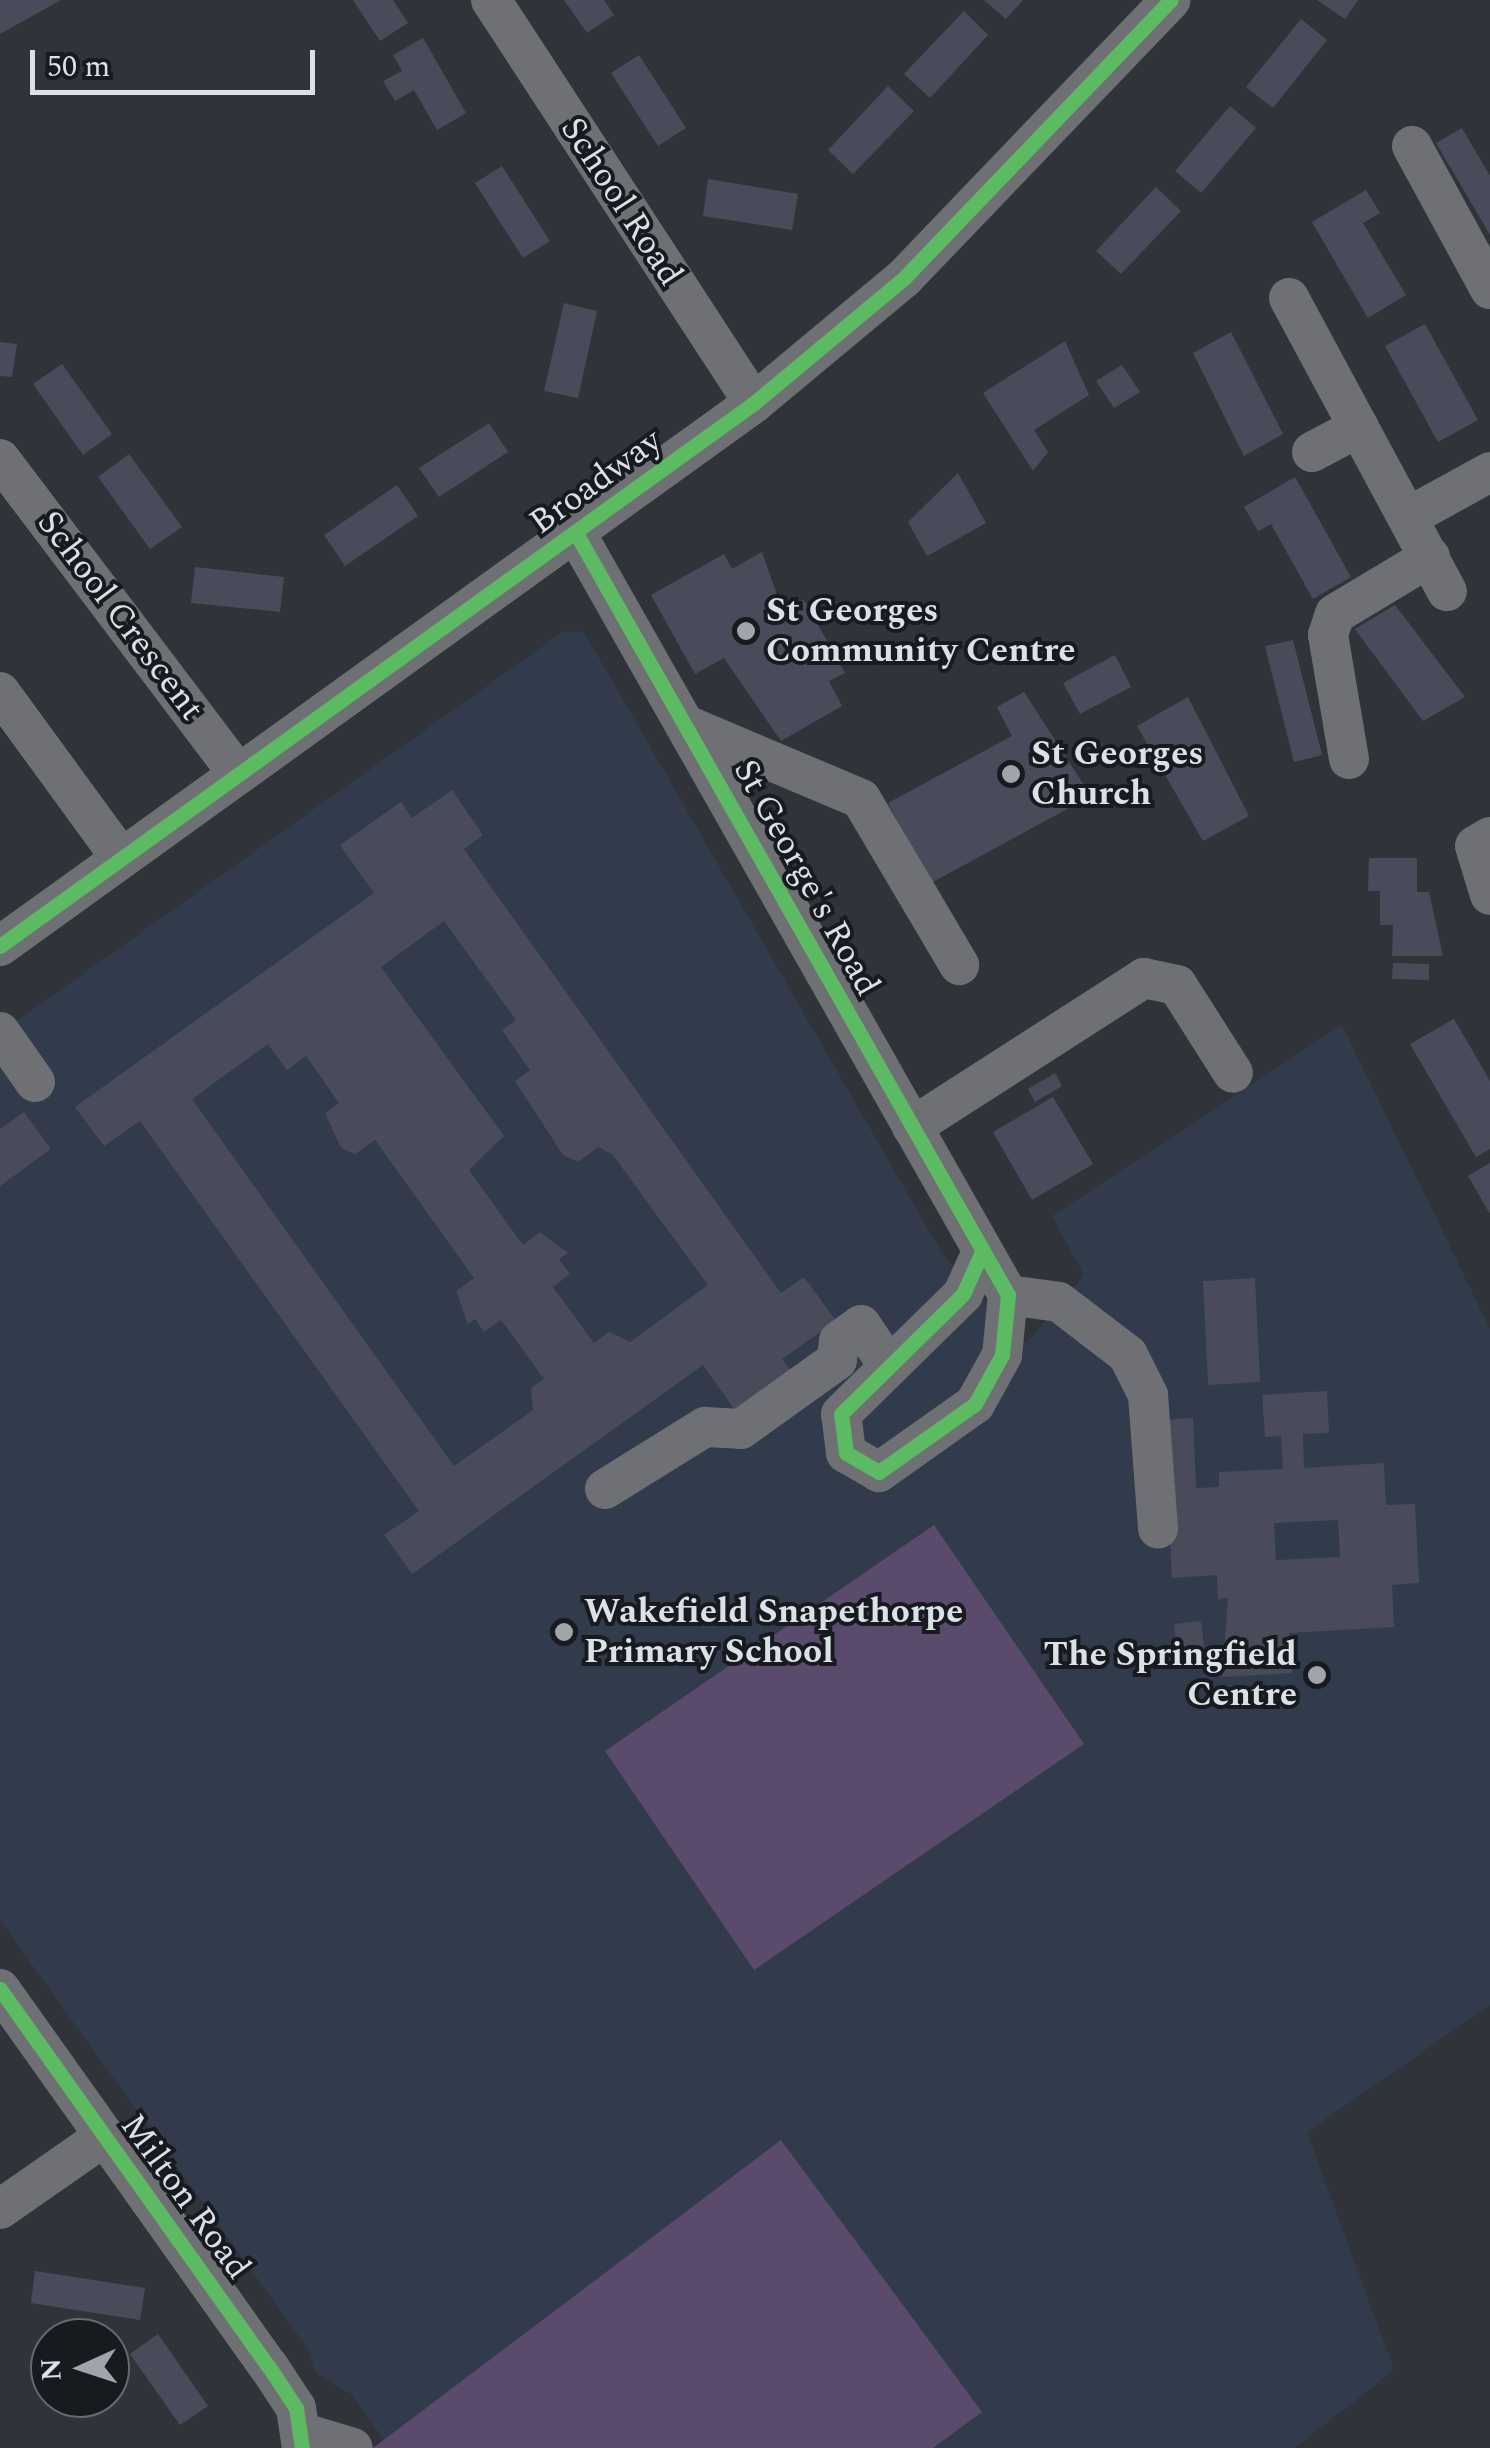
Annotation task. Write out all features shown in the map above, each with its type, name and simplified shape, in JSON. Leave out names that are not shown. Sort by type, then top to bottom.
[{"type":"street","name":"School Road","points":[[491,0],[754,403]]},
{"type":"street","name":"Broadway","points":[[0,946],[576,535],[754,403],[904,278],[1171,0]]},
{"type":"street","points":[[1412,146],[1490,289]]},
{"type":"street","points":[[1289,298],[1439,574],[1336,614],[1328,636],[1350,759]]},
{"type":"street","points":[[1312,452],[1359,427]]},
{"type":"street","name":"School Crescent","points":[[0,459],[238,774]]},
{"type":"street","points":[[1410,516],[1490,472]]},
{"type":"street","name":"St George's Road","points":[[576,535],[1008,1295]]},
{"type":"street","points":[[0,692],[121,858]]},
{"type":"street","points":[[686,725],[861,799],[959,965]]},
{"type":"street","points":[[1490,837],[1474,846],[1490,895]]},
{"type":"street","points":[[912,1127],[1144,978],[1177,985],[1233,1073]]},
{"type":"street","points":[[0,1032],[36,1082]]},
{"type":"street","points":[[982,1252],[963,1294],[841,1414],[846,1453],[880,1472],[975,1404],[1002,1355],[1008,1295],[1059,1302],[1128,1354],[1148,1395],[1158,1529]]},
{"type":"street","points":[[605,1490],[705,1427],[741,1428],[836,1360],[840,1341],[861,1325],[888,1365]]},
{"type":"street","name":"Milton Road","points":[[0,1989],[269,2367],[301,2440]]},
{"type":"street","points":[[0,2209],[105,2136]]},
{"type":"street","points":[[301,2440],[353,2448]]},
{"type":"shaded area","name":"Wakefield Snapethorpe Primary School","points":[[564,631],[584,632],[943,1255],[1026,1344],[1084,1275],[1052,1216],[1342,1025],[1490,1329],[1490,2005],[1307,2132],[1394,2370],[1295,2448],[390,2448],[351,2394],[315,2372],[308,2349],[0,1920],[0,1033]]},
{"type":"shaded area","points":[[934,1525],[1084,1744],[754,1970],[605,1751]]},
{"type":"shaded area","points":[[781,2140],[982,2412],[933,2448],[373,2448]]},
{"type":"building","points":[[0,0],[61,0],[0,34]]},
{"type":"building","points":[[353,0],[393,0],[408,23],[380,41]]},
{"type":"building","points":[[564,0],[604,0],[614,15],[587,33]]},
{"type":"building","points":[[984,0],[1023,0],[1006,19]]},
{"type":"building","points":[[1317,0],[1358,0],[1345,19]]},
{"type":"building","points":[[964,11],[988,35],[930,98],[904,74]]},
{"type":"building","points":[[1301,19],[1327,40],[1273,108],[1246,87]]},
{"type":"building","points":[[423,38],[466,113],[437,130],[414,90],[395,101],[383,81],[402,71],[393,55]]},
{"type":"building","points":[[639,55],[686,128],[658,146],[611,73]]},
{"type":"building","points":[[888,86],[914,111],[853,174],[828,150]]},
{"type":"building","points":[[1230,106],[1256,128],[1201,193],[1175,171]]},
{"type":"building","points":[[1462,128],[1490,176],[1490,235],[1436,143]]},
{"type":"building","points":[[502,166],[550,241],[523,258],[475,183]]},
{"type":"building","points":[[708,179],[798,194],[792,230],[703,216]]},
{"type":"building","points":[[1156,187],[1181,211],[1121,274],[1096,251]]},
{"type":"building","points":[[1366,190],[1380,213],[1363,223],[1406,295],[1368,318],[1312,222]]},
{"type":"building","points":[[564,303],[597,311],[578,398],[544,391]]},
{"type":"building","points":[[1425,324],[1478,420],[1438,442],[1385,346]]},
{"type":"building","points":[[1231,332],[1283,434],[1244,456],[1193,353]]},
{"type":"building","points":[[1065,341],[1089,395],[1034,430],[1048,452],[1033,471],[983,393]]},
{"type":"building","points":[[0,342],[17,344],[12,377],[0,376]]},
{"type":"building","points":[[62,364],[112,434],[83,455],[33,384]]},
{"type":"building","points":[[1122,365],[1140,392],[1114,408],[1096,381]]},
{"type":"building","points":[[489,423],[508,452],[439,497],[419,468]]},
{"type":"building","points":[[129,454],[182,527],[150,549],[98,477]]},
{"type":"building","points":[[958,473],[986,523],[927,556],[908,522]]},
{"type":"building","points":[[1295,477],[1351,577],[1313,599],[1271,524],[1258,531],[1244,507]]},
{"type":"building","points":[[397,485],[418,516],[345,566],[324,535]]},
{"type":"building","name":"St Georges Community Centre","points":[[762,552],[780,604],[804,600],[845,673],[829,681],[842,706],[781,741],[724,658],[695,674],[651,595],[724,554],[732,569]]},
{"type":"building","points":[[195,567],[284,577],[280,612],[191,603]]},
{"type":"building","points":[[1395,605],[1465,697],[1423,721],[1355,629]]},
{"type":"building","points":[[1293,640],[1322,755],[1294,762],[1265,646]]},
{"type":"building","points":[[1115,655],[1131,687],[1080,714],[1063,683]]},
{"type":"building","name":"St Georges Church","points":[[1024,692],[1091,796],[931,883],[888,803],[1012,736],[997,707]]},
{"type":"building","points":[[1188,697],[1249,816],[1203,841],[1137,726]]},
{"type":"building","points":[[452,790],[483,835],[464,849],[781,1293],[804,1277],[836,1321],[782,1359],[795,1377],[739,1416],[703,1365],[412,1574],[384,1535],[419,1511],[140,1121],[104,1146],[75,1107],[374,893],[340,845],[401,802],[412,818]],"holes":[[[444,921],[516,1020],[502,1030],[530,1070],[515,1081],[563,1155],[578,1162],[598,1147],[612,1154],[708,1285],[630,1342],[609,1332],[594,1343],[553,1287],[570,1274],[559,1259],[568,1253],[540,1232],[523,1245],[469,1170],[504,1136],[381,967]],[[268,1044],[287,1070],[306,1056],[339,1103],[325,1113],[341,1148],[355,1154],[375,1140],[474,1278],[456,1291],[468,1324],[475,1319],[484,1332],[501,1320],[544,1379],[531,1388],[533,1410],[454,1466],[192,1099]]]},
{"type":"building","points":[[1369,858],[1417,858],[1417,892],[1429,892],[1443,956],[1392,956],[1393,925],[1380,925],[1380,891],[1368,891]]},
{"type":"building","points":[[1393,963],[1429,964],[1429,980],[1392,979]]},
{"type":"building","points":[[1454,1019],[1490,1081],[1490,1149],[1476,1157],[1410,1044]]},
{"type":"building","points":[[1055,1073],[1062,1086],[1035,1102],[1028,1089]]},
{"type":"building","points":[[1053,1097],[1093,1164],[1032,1200],[993,1132]]},
{"type":"building","points":[[24,1112],[51,1149],[0,1186],[0,1129]]},
{"type":"building","points":[[1490,1163],[1490,1214],[1468,1176]]},
{"type":"building","points":[[1255,1278],[1260,1382],[1208,1385],[1203,1281]]},
{"type":"building","points":[[1327,1391],[1329,1433],[1303,1434],[1304,1468],[1384,1463],[1386,1505],[1415,1504],[1419,1583],[1392,1585],[1394,1627],[1289,1633],[1292,1673],[1222,1677],[1228,1598],[1218,1599],[1217,1575],[1172,1578],[1164,1420],[1193,1418],[1196,1488],[1219,1487],[1219,1472],[1283,1469],[1281,1436],[1265,1437],[1262,1395]],"holes":[[[1338,1520],[1340,1557],[1276,1560],[1274,1523]]]},
{"type":"building","points":[[1201,1621],[1205,1656],[1178,1659],[1174,1624]]},
{"type":"building","points":[[35,2271],[145,2288],[140,2320],[31,2303]]},
{"type":"building","points":[[158,2334],[208,2406],[180,2425],[130,2354]]},
{"type":"cycle path","points":[[0,946],[754,403],[904,278],[1171,0]]},
{"type":"cycle path","points":[[577,535],[1008,1295],[1002,1355],[975,1404],[879,1472],[846,1453],[841,1414],[963,1294],[982,1252]]},
{"type":"cycle path","points":[[0,1989],[296,2408],[302,2448]]},
{"type":"place","name":"St Georges Community Centre","points":[[746,631]]},
{"type":"place","name":"St Georges Church","points":[[1011,774]]},
{"type":"place","name":"Wakefield Snapethorpe Primary School","points":[[564,1632]]},
{"type":"place","name":"The Springfield Centre","points":[[1317,1675]]}]
